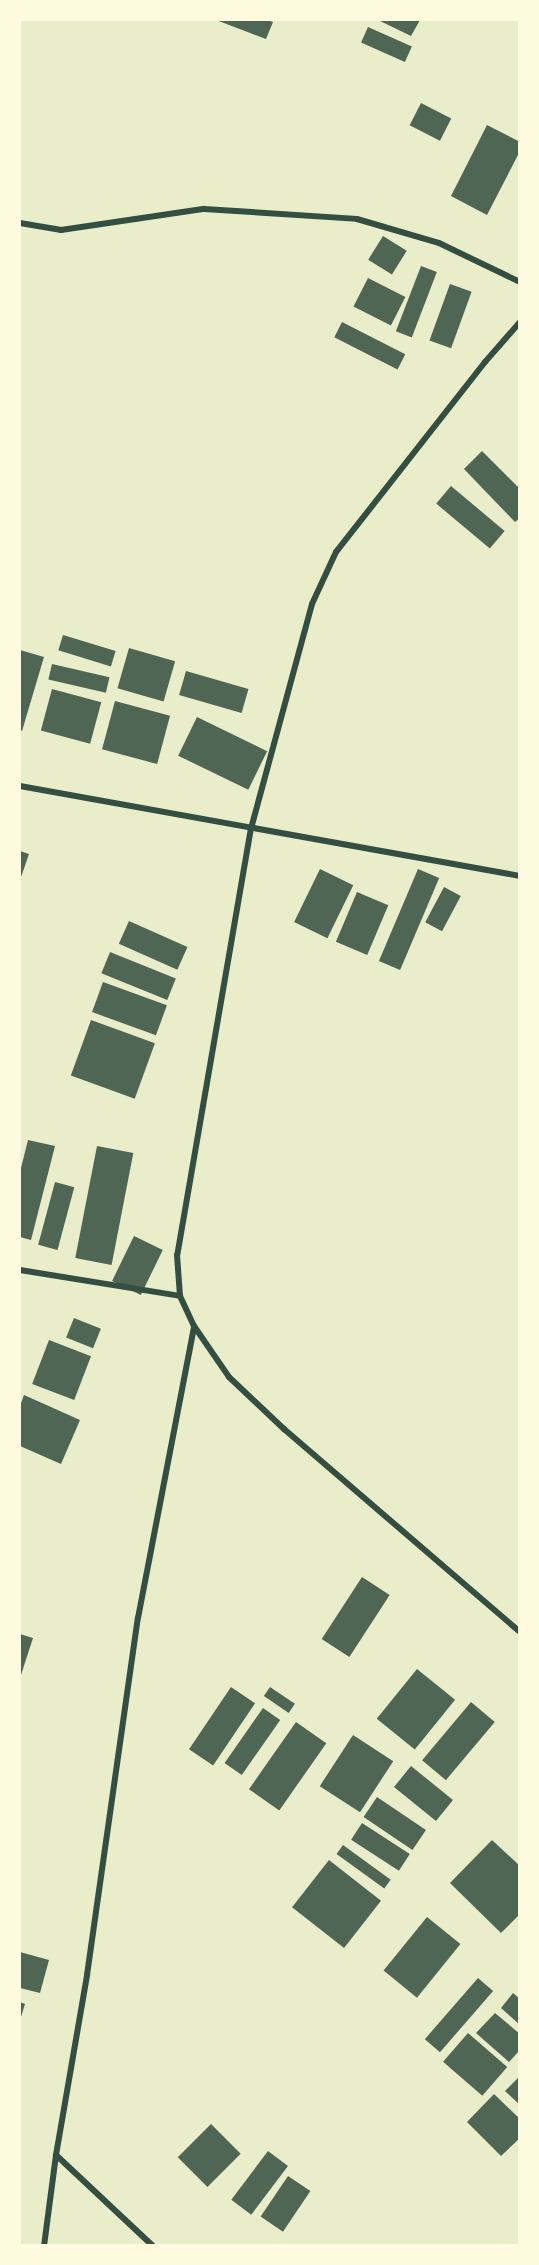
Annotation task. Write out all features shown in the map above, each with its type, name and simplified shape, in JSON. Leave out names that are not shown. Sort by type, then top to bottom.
[{"type":"street","points":[[20,223],[61,230],[204,209],[357,219],[439,243],[519,282]]},
{"type":"street","points":[[519,322],[336,552],[312,604],[251,828],[177,1255],[180,1296],[194,1326],[229,1377],[284,1429],[519,1632]]},
{"type":"street","points":[[20,786],[519,876]]},
{"type":"street","points":[[20,1270],[180,1296]]},
{"type":"street","points":[[44,2246],[56,2155],[87,1975],[138,1618],[194,1326]]},
{"type":"street","points":[[56,2155],[153,2246]]},
{"type":"building","points":[[216,20],[267,20],[273,22],[266,39]]},
{"type":"building","points":[[378,20],[420,20],[411,36]]},
{"type":"building","points":[[368,27],[412,47],[405,62],[361,43]]},
{"type":"building","points":[[421,103],[451,118],[440,141],[410,125]]},
{"type":"building","points":[[487,125],[520,142],[520,151],[487,215],[451,196]]},
{"type":"building","points":[[383,236],[407,251],[392,275],[368,260]]},
{"type":"building","points":[[421,266],[437,272],[412,337],[396,331]]},
{"type":"building","points":[[368,278],[405,297],[391,326],[353,307]]},
{"type":"building","points":[[450,284],[472,292],[451,348],[429,340]]},
{"type":"building","points":[[342,322],[405,354],[398,369],[334,337]]},
{"type":"building","points":[[482,451],[520,489],[520,518],[515,522],[464,469]]},
{"type":"building","points":[[451,486],[505,531],[490,549],[436,504]]},
{"type":"building","points":[[63,635],[116,651],[111,666],[58,650]]},
{"type":"building","points":[[129,648],[175,661],[164,702],[117,688]]},
{"type":"building","points":[[20,650],[44,657],[22,731],[20,730]]},
{"type":"building","points":[[52,664],[109,677],[106,693],[48,680]]},
{"type":"building","points":[[186,671],[248,689],[242,713],[179,695]]},
{"type":"building","points":[[52,689],[101,702],[90,744],[41,731]]},
{"type":"building","points":[[115,701],[170,716],[157,764],[102,749]]},
{"type":"building","points":[[197,717],[267,751],[248,790],[178,756]]},
{"type":"building","points":[[20,851],[29,854],[20,880]]},
{"type":"building","points":[[320,869],[353,885],[327,938],[294,922]]},
{"type":"building","points":[[418,869],[439,878],[400,970],[379,961]]},
{"type":"building","points":[[444,887],[461,896],[442,931],[425,922]]},
{"type":"building","points":[[357,892],[388,905],[367,955],[336,942]]},
{"type":"building","points":[[129,921],[187,947],[177,970],[119,944]]},
{"type":"building","points":[[110,952],[176,979],[167,1000],[101,973]]},
{"type":"building","points":[[103,982],[167,1005],[156,1035],[92,1012]]},
{"type":"building","points":[[91,1020],[155,1043],[135,1099],[71,1075]]},
{"type":"building","points":[[28,1140],[55,1146],[31,1240],[20,1237],[20,1172]]},
{"type":"building","points":[[97,1146],[133,1153],[112,1265],[75,1258]]},
{"type":"building","points":[[55,1182],[74,1187],[57,1250],[38,1245]]},
{"type":"building","points":[[134,1236],[163,1250],[141,1295],[112,1281]]},
{"type":"building","points":[[74,1318],[101,1329],[93,1348],[66,1337]]},
{"type":"building","points":[[49,1340],[91,1356],[74,1400],[32,1384]]},
{"type":"building","points":[[24,1395],[80,1420],[61,1464],[20,1446],[20,1406]]},
{"type":"building","points":[[362,1577],[390,1595],[349,1657],[322,1639]]},
{"type":"building","points":[[20,1634],[33,1638],[20,1678]]},
{"type":"building","points":[[417,1669],[455,1700],[415,1750],[377,1719]]},
{"type":"building","points":[[231,1687],[255,1703],[213,1765],[189,1749]]},
{"type":"building","points":[[270,1687],[295,1704],[289,1713],[264,1696]]},
{"type":"building","points":[[471,1702],[495,1722],[446,1780],[422,1760]]},
{"type":"building","points":[[263,1708],[280,1720],[242,1775],[225,1763]]},
{"type":"building","points":[[296,1722],[326,1743],[279,1810],[249,1789]]},
{"type":"building","points":[[353,1735],[393,1761],[360,1812],[320,1786]]},
{"type":"building","points":[[411,1766],[453,1800],[436,1821],[394,1787]]},
{"type":"building","points":[[377,1797],[426,1830],[412,1850],[364,1817]]},
{"type":"building","points":[[362,1823],[410,1854],[399,1871],[351,1840]]},
{"type":"building","points":[[492,1840],[520,1866],[520,1914],[501,1933],[450,1883]]},
{"type":"building","points":[[343,1845],[391,1880],[384,1889],[337,1854]]},
{"type":"building","points":[[329,1860],[381,1901],[344,1948],[292,1907]]},
{"type":"building","points":[[427,1917],[460,1944],[417,1998],[384,1971]]},
{"type":"building","points":[[20,1952],[49,1960],[40,1993],[20,1988]]},
{"type":"building","points":[[478,1978],[493,1991],[440,2052],[425,2039]]},
{"type":"building","points":[[513,1993],[520,1999],[520,2025],[501,2008]]},
{"type":"building","points":[[20,2002],[25,2004],[20,2020]]},
{"type":"building","points":[[495,2013],[520,2034],[520,2050],[509,2062],[476,2033]]},
{"type":"building","points":[[468,2033],[507,2067],[482,2096],[443,2062]]},
{"type":"building","points":[[520,2076],[520,2105],[505,2091]]},
{"type":"building","points":[[494,2094],[520,2119],[520,2138],[501,2156],[467,2122]]},
{"type":"building","points":[[211,2124],[241,2154],[207,2187],[178,2157]]},
{"type":"building","points":[[268,2151],[288,2166],[251,2215],[231,2200]]},
{"type":"building","points":[[288,2176],[310,2191],[283,2232],[261,2217]]}]
